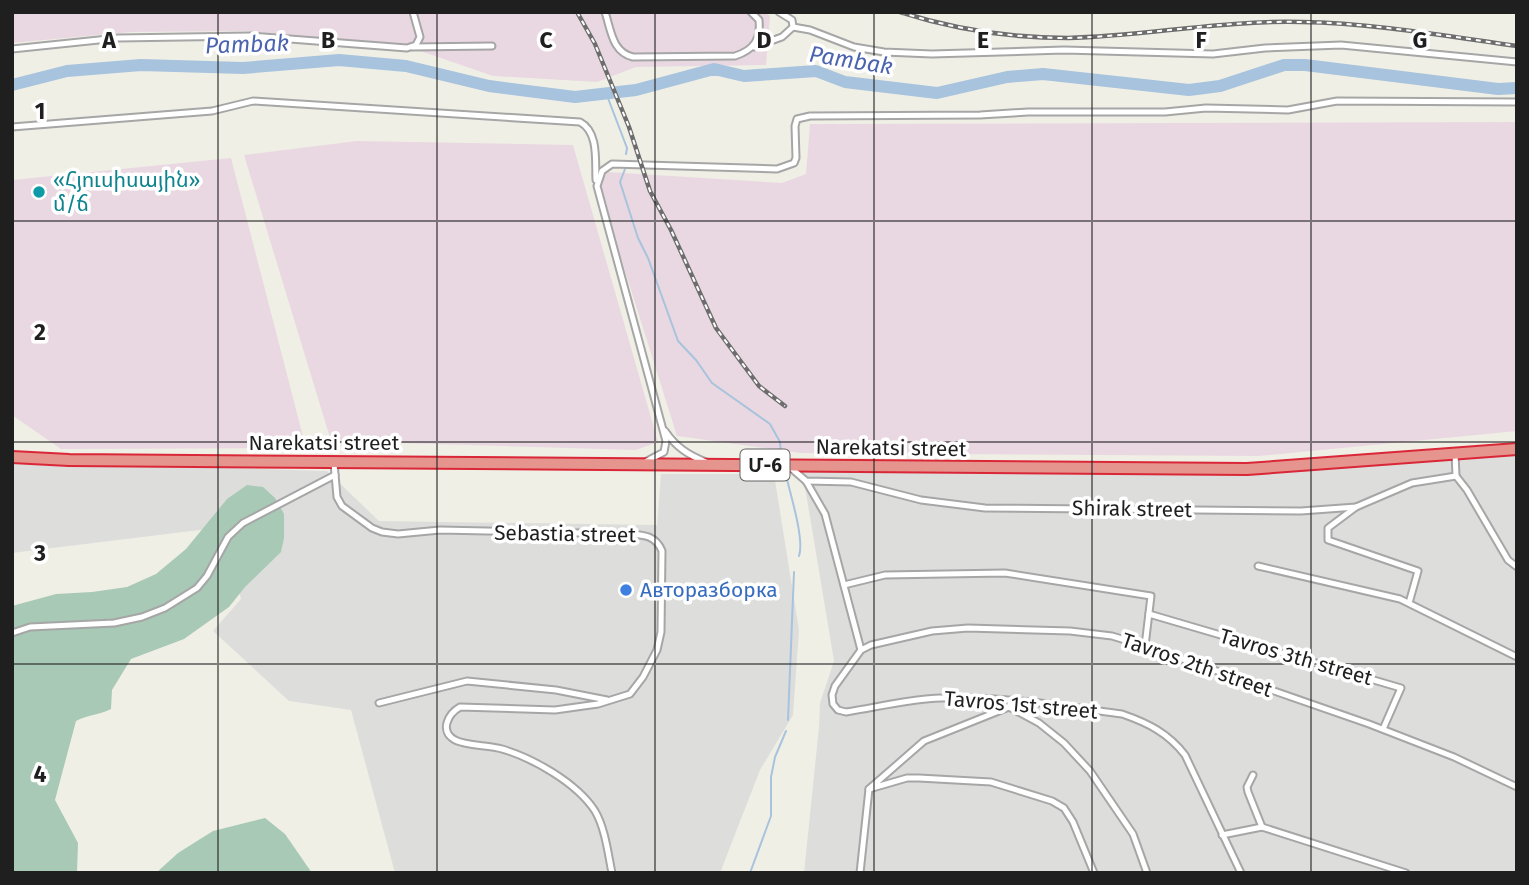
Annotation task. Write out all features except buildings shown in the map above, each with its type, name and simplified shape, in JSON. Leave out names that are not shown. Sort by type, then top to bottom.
[{"type":"highway","name":"Narekatsi street","points":[[12,457],[334,463],[1247,469],[1517,449]]},
{"type":"street","points":[[412,47],[420,37],[413,12]]},
{"type":"street","points":[[605,12],[613,40],[625,55],[736,56],[782,37],[793,27]]},
{"type":"street","points":[[751,12],[759,19],[760,26],[758,39],[751,48]]},
{"type":"street","points":[[779,12],[792,20],[793,27]]},
{"type":"street","points":[[793,27],[810,30],[854,47],[884,52],[932,54],[1090,50],[1213,54],[1265,48],[1342,45],[1517,62]]},
{"type":"street","points":[[12,48],[118,38],[223,36],[398,48],[492,46]]},
{"type":"street","points":[[12,127],[212,111],[253,101],[580,122],[587,125],[593,139],[596,182],[666,441],[664,452],[638,465]]},
{"type":"street","points":[[596,182],[602,171],[612,164],[777,169],[788,166],[794,163],[796,158],[797,118],[810,116],[1165,112],[1206,108],[1288,110],[1327,102],[1351,101],[1517,103]]},
{"type":"street","points":[[662,425],[674,443],[685,453],[716,465]]},
{"type":"street","points":[[1455,453],[1456,476],[1508,559],[1517,567]]},
{"type":"street","name":"Sebastia street","points":[[334,463],[337,497],[342,506],[382,532],[398,534],[440,530],[630,534],[644,535],[656,540],[662,551],[661,632],[657,650],[636,688],[629,694],[610,701],[555,710],[460,707],[448,716],[446,728],[457,741],[490,746],[528,758],[545,767],[586,800],[596,813],[612,873]]},
{"type":"street","points":[[788,466],[806,481],[825,514],[861,650]]},
{"type":"street","points":[[12,633],[30,626],[114,623],[142,617],[165,608],[197,588],[207,576],[228,537],[243,523],[335,475]]},
{"type":"street","name":"Shirak street","points":[[806,481],[850,482],[921,500],[985,508],[1301,511],[1356,507],[1412,483],[1456,476]]},
{"type":"street","points":[[1356,507],[1328,528],[1328,540],[1418,571],[1409,603]]},
{"type":"street","points":[[1258,566],[1409,603],[1517,657]]},
{"type":"street","points":[[844,586],[885,575],[1005,573],[1151,596],[1145,646]]},
{"type":"street","name":"Tavros 3th street","points":[[1149,614],[1401,688],[1383,729]]},
{"type":"street","name":"Tavros 2th street","points":[[861,650],[905,637],[968,628],[1070,631],[1112,636],[1383,729],[1454,757],[1517,787]]},
{"type":"street","name":"Tavros 1st street","points":[[861,650],[835,686],[833,704],[838,710],[846,712],[904,701],[940,698],[1122,714],[1160,730],[1185,755],[1241,873]]},
{"type":"street","points":[[379,703],[467,681],[556,690],[610,701]]},
{"type":"street","points":[[860,873],[869,789],[923,741],[1010,704],[1064,743],[1090,771],[1133,834],[1147,873]]},
{"type":"street","points":[[1253,775],[1247,787],[1262,827]]},
{"type":"street","points":[[869,789],[907,778],[991,782],[1052,801],[1064,808],[1073,822],[1094,873]]},
{"type":"street","points":[[1223,835],[1262,827],[1406,873]]},
{"type":"shaded area","points":[[12,12],[765,12],[770,16],[766,65],[636,67],[597,82],[493,76],[406,46],[244,31],[130,32],[12,43]]},
{"type":"shaded area","points":[[1517,122],[1517,431],[1259,456],[801,453],[677,436],[599,188],[607,172],[782,183],[806,174],[810,124]]},
{"type":"shaded area","points":[[357,141],[573,145],[658,442],[636,450],[331,441],[244,155]]},
{"type":"shaded area","points":[[231,158],[306,448],[61,449],[12,415],[12,180]]},
{"type":"shaded area","points":[[1517,451],[1517,873],[804,873],[820,703],[834,661],[802,469],[1225,475]]},
{"type":"shaded area","points":[[12,461],[327,471],[379,521],[657,525],[661,474],[774,474],[799,630],[793,715],[760,770],[720,873],[395,873],[351,710],[289,701],[213,631],[241,599],[224,527],[12,553]]},
{"type":"green space","points":[[247,485],[263,487],[275,498],[284,514],[281,552],[245,587],[229,607],[184,639],[131,659],[112,690],[111,709],[76,721],[55,800],[78,843],[77,873],[12,873],[12,606],[56,594],[127,587],[156,574],[186,549],[227,499]]},
{"type":"green space","points":[[265,818],[285,834],[312,873],[156,873],[178,853],[213,831]]},
{"type":"waterway","name":"Pambak","points":[[12,85],[67,71],[141,65],[243,68],[339,60],[406,66],[489,86],[575,97],[636,90],[714,69],[744,76],[816,71],[845,82],[937,93],[1007,77],[1043,74],[1189,90],[1220,86],[1284,65],[1305,65],[1498,89],[1517,88]]},
{"type":"waterway","points":[[606,93],[627,148],[626,154]]},
{"type":"waterway","points":[[625,169],[620,182],[638,238],[678,341],[712,383],[770,424],[780,442],[781,454]]},
{"type":"waterway","points":[[785,471],[800,538],[799,556]]},
{"type":"waterway","points":[[788,720],[794,572]]},
{"type":"waterway","points":[[750,873],[771,816],[771,777],[775,757],[786,731]]},
{"type":"railway","points":[[577,12],[595,44],[629,127],[650,191],[716,328],[759,386],[785,406]]},
{"type":"railway","points":[[900,12],[962,28],[1047,38],[1097,37],[1243,23],[1301,22],[1382,27],[1517,46]]},
{"type":"place","name":"«Հյուսիսային» մ/ճ","points":[[39,192]]},
{"type":"place","name":"Авторазборка","points":[[626,590]]}]
